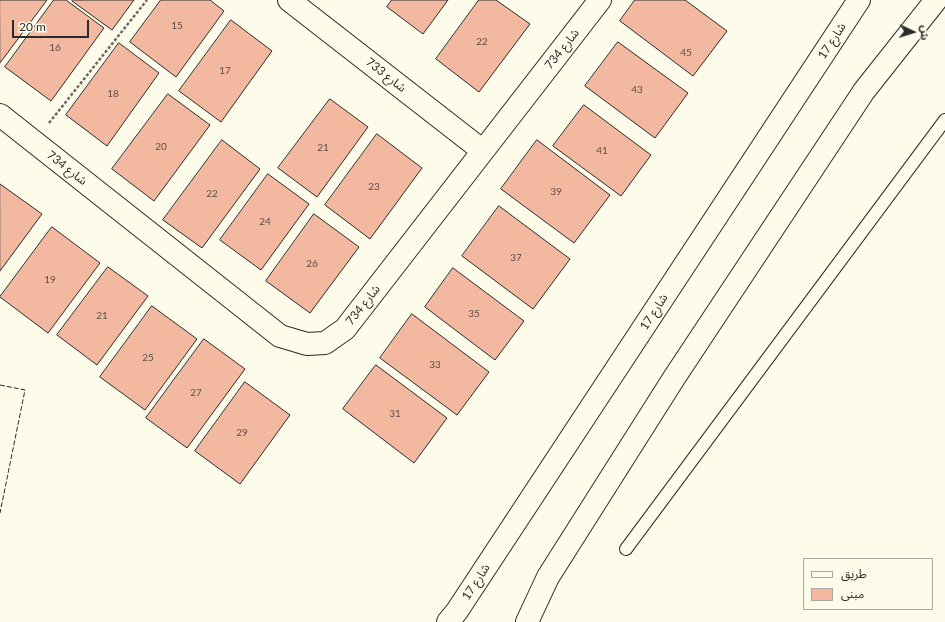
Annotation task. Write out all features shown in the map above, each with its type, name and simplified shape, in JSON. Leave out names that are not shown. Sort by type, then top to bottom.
[{"type":"street","name":"شارع 733","points":[[289,0],[483,151]]},
{"type":"street","name":"شارع 734","points":[[0,115],[280,336],[307,344],[325,343],[345,329],[600,0]]},
{"type":"street","name":"شارع 17","points":[[448,622],[457,611],[859,0]]},
{"type":"street","points":[[527,622],[548,577],[678,372],[864,91],[936,0]]},
{"type":"lane","points":[[626,549],[945,120]]},
{"type":"path","points":[[34,142],[147,0]]},
{"type":"building","points":[[0,0],[47,0],[0,63]]},
{"type":"building","points":[[54,0],[66,0],[104,28],[51,101],[5,67]]},
{"type":"building","points":[[134,0],[112,30],[72,1]]},
{"type":"building","points":[[161,0],[210,0],[224,11],[176,77],[130,42]]},
{"type":"building","points":[[392,0],[448,0],[423,34],[387,7]]},
{"type":"building","points":[[479,0],[496,0],[530,24],[479,92],[436,59]]},
{"type":"building","points":[[635,0],[685,0],[727,31],[693,76],[620,21]]},
{"type":"building","points":[[231,20],[272,51],[221,122],[179,91]]},
{"type":"building","points":[[618,42],[688,93],[655,138],[585,86]]},
{"type":"building","points":[[119,43],[159,73],[107,146],[66,115]]},
{"type":"building","points":[[168,94],[210,125],[154,201],[112,169]]},
{"type":"building","points":[[330,99],[368,127],[317,197],[278,168]]},
{"type":"building","points":[[584,105],[651,155],[621,196],[553,146]]},
{"type":"building","points":[[377,134],[422,168],[370,239],[325,205]]},
{"type":"building","points":[[222,140],[260,169],[202,248],[163,220]]},
{"type":"building","points":[[537,140],[610,195],[574,243],[501,189]]},
{"type":"building","points":[[268,174],[309,204],[261,270],[220,240]]},
{"type":"building","points":[[0,184],[42,214],[0,271]]},
{"type":"building","points":[[499,206],[570,259],[533,309],[462,256]]},
{"type":"building","points":[[314,214],[359,247],[310,313],[266,281]]},
{"type":"building","points":[[52,227],[100,263],[48,333],[0,297]]},
{"type":"building","points":[[108,267],[148,296],[97,365],[57,335]]},
{"type":"building","points":[[453,268],[524,321],[495,360],[425,307]]},
{"type":"building","points":[[152,306],[197,339],[145,410],[100,377]]},
{"type":"building","points":[[412,314],[489,372],[457,415],[380,358]]},
{"type":"building","points":[[204,339],[245,369],[187,448],[146,418]]},
{"type":"building","points":[[376,365],[447,418],[414,463],[343,409]]},
{"type":"building","points":[[245,382],[290,415],[240,484],[195,451]]},
{"type":"fence","points":[[0,385],[25,390],[0,513]]}]
